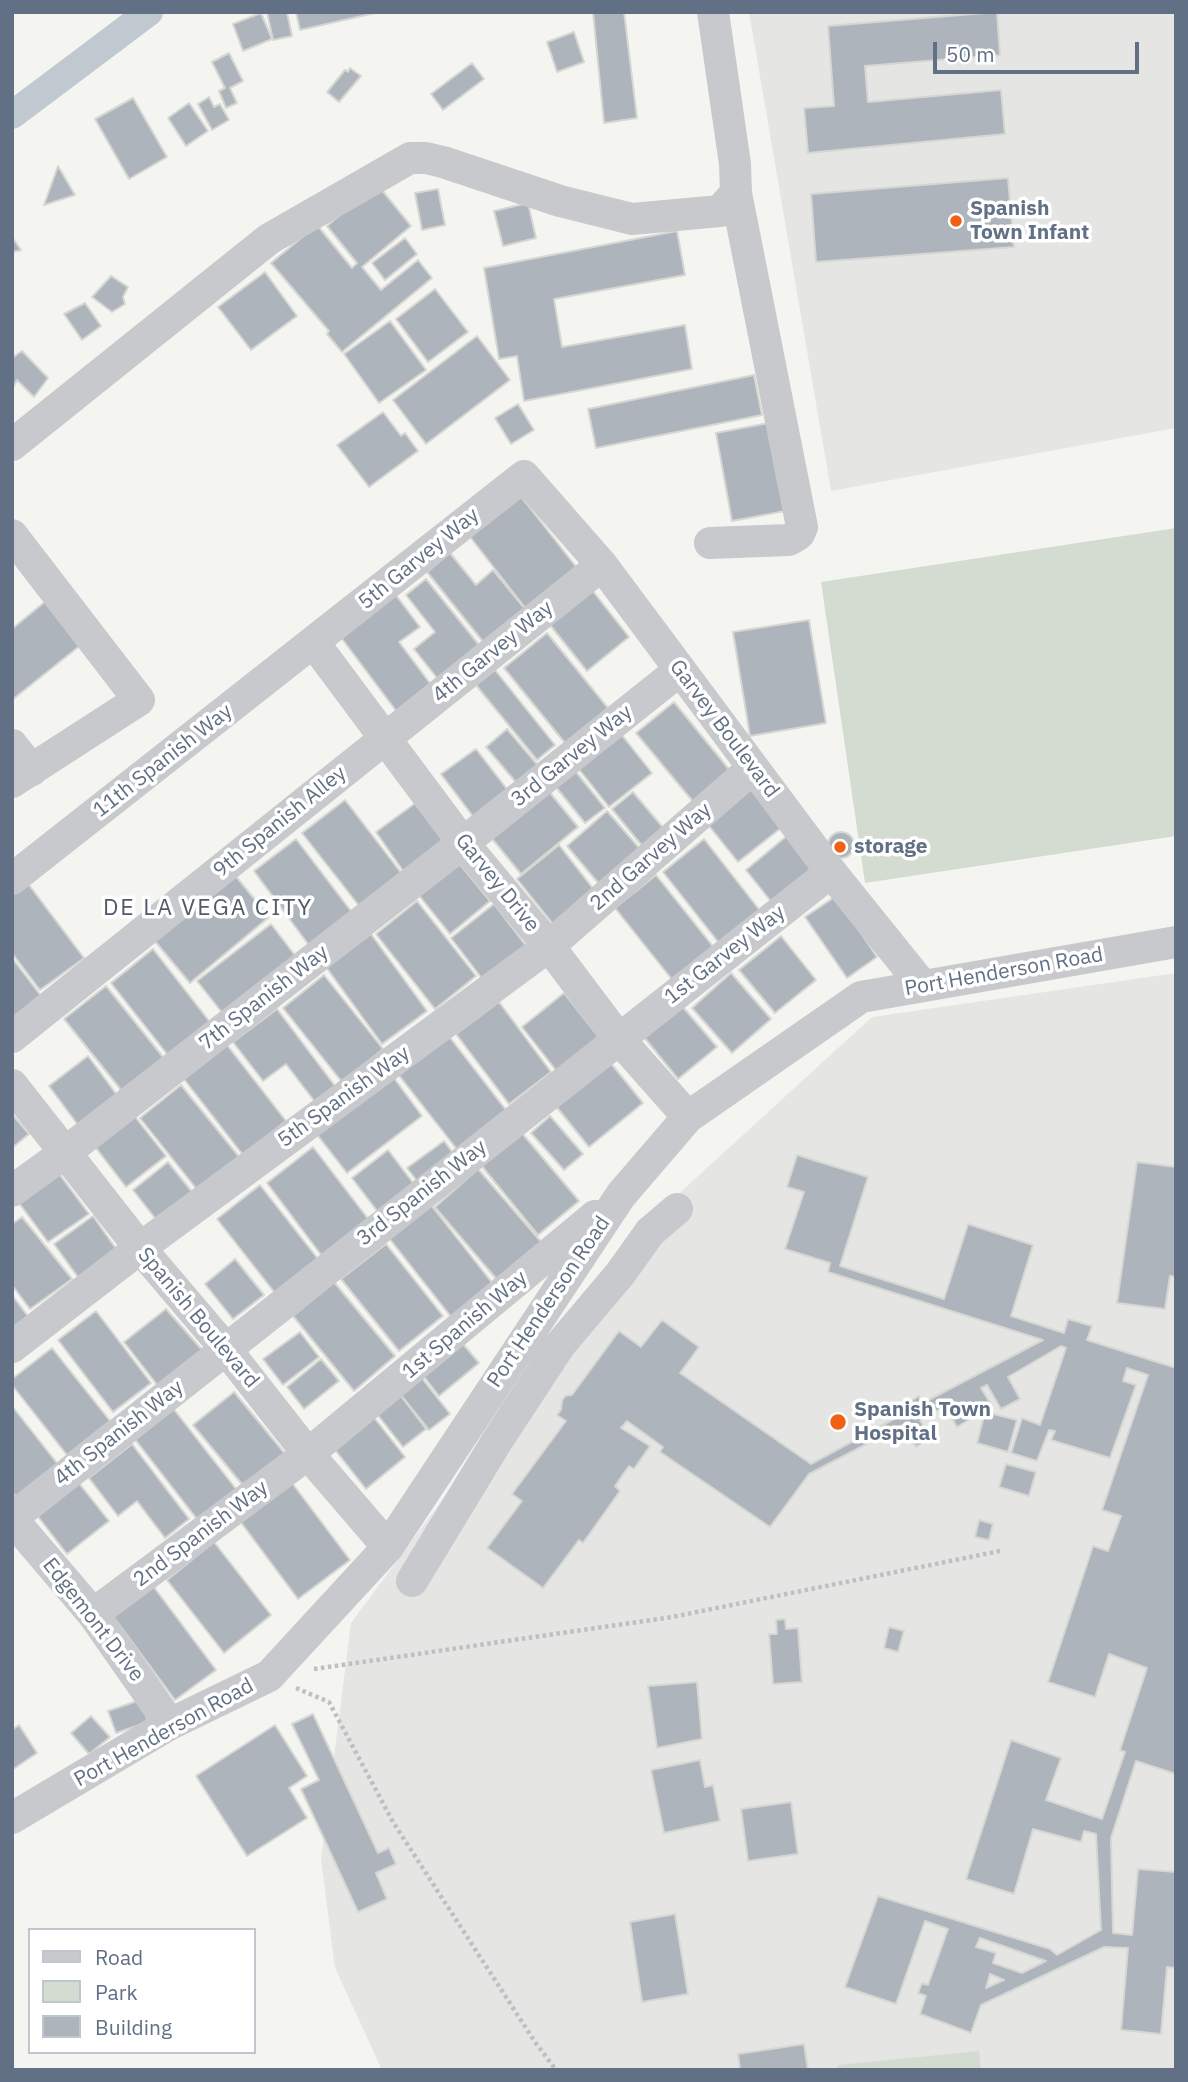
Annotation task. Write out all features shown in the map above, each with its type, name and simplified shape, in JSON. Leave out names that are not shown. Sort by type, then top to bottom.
[{"type":"street","points":[[710,543],[789,540],[799,534],[802,527],[736,193],[735,164],[713,12]]},
{"type":"street","points":[[12,445],[269,239],[410,158],[443,162],[560,201],[632,219],[720,211],[736,193]]},
{"type":"street","name":"Garvey Boulevard","points":[[524,476],[602,565],[831,872],[922,985]]},
{"type":"street","name":"5th Garvey Way","points":[[314,643],[524,476]]},
{"type":"street","points":[[12,534],[139,699],[22,776],[12,745]]},
{"type":"street","name":"4th Garvey Way","points":[[384,738],[602,565]]},
{"type":"street","name":"Garvey Drive","points":[[314,643],[463,843],[549,946],[619,1039],[688,1117]]},
{"type":"street","name":"11th Spanish Way","points":[[12,879],[314,643]]},
{"type":"street","name":"3rd Garvey Way","points":[[463,843],[680,670]]},
{"type":"street","name":"9th Spanish Alley","points":[[12,1037],[384,738]]},
{"type":"street","name":"2nd Garvey Way","points":[[549,946],[753,768]]},
{"type":"street","name":"7th Spanish Way","points":[[12,1191],[66,1152],[463,843]]},
{"type":"street","name":"1st Garvey Way","points":[[619,1039],[831,872]]},
{"type":"street","name":"Port Henderson Road","points":[[12,1818],[170,1724],[269,1676],[388,1547],[621,1195],[688,1117],[861,997],[1176,942]]},
{"type":"street","name":"5th Spanish Way","points":[[12,1347],[140,1248],[549,946]]},
{"type":"street","name":"3rd Spanish Way","points":[[225,1348],[619,1039]]},
{"type":"street","name":"Spanish Boulevard","points":[[12,1085],[140,1248],[388,1547]]},
{"type":"street","name":"1st Spanish Way","points":[[309,1454],[621,1195]]},
{"type":"street","points":[[412,1581],[560,1345],[620,1274],[650,1232],[677,1209]]},
{"type":"street","name":"4th Spanish Way","points":[[12,1518],[225,1348]]},
{"type":"street","name":"2nd Spanish Way","points":[[93,1614],[309,1454]]},
{"type":"street","name":"Edgemont Drive","points":[[12,1518],[93,1614],[170,1724]]},
{"type":"path","points":[[269,1676],[672,1616],[1000,1551]]},
{"type":"path","points":[[269,1676],[329,1702],[393,1822],[535,2042],[556,2070]]},
{"type":"shaded area","name":"Spanish Town Infant","points":[[749,12],[1176,12],[1176,428],[831,491]]},
{"type":"shaded area","name":"Spanish Town Hospital","points":[[1176,973],[1176,2070],[382,2070],[335,1968],[321,1859],[351,1623],[650,1220],[872,1017]]},
{"type":"green space","points":[[1176,528],[1176,836],[865,883],[821,582]]},
{"type":"green space","points":[[979,2051],[981,2070],[838,2070],[838,2065]]},
{"type":"building","points":[[267,12],[287,12],[292,36],[273,40]]},
{"type":"building","points":[[296,12],[375,12],[375,13],[300,30]]},
{"type":"building","points":[[593,12],[624,12],[637,118],[604,123]]},
{"type":"building","points":[[997,12],[1000,55],[865,66],[868,102],[1001,90],[1005,134],[808,153],[804,108],[834,106],[828,26]]},
{"type":"building","points":[[261,13],[272,39],[243,51],[233,24]]},
{"type":"building","points":[[574,32],[584,62],[557,72],[547,42]]},
{"type":"building","points":[[229,53],[243,81],[230,88],[237,103],[226,108],[219,91],[225,88],[212,62]]},
{"type":"building","points":[[472,63],[484,79],[443,110],[431,94]]},
{"type":"building","points":[[350,68],[361,76],[339,102],[327,92],[345,70],[348,72]]},
{"type":"building","points":[[209,97],[214,107],[220,104],[229,120],[212,130],[198,104]]},
{"type":"building","points":[[133,98],[167,157],[129,179],[95,119]]},
{"type":"building","points":[[189,103],[208,131],[186,146],[168,118]]},
{"type":"building","points":[[58,166],[75,195],[44,205]]},
{"type":"building","points":[[1008,178],[1014,247],[816,262],[811,194]]},
{"type":"building","points":[[377,184],[411,226],[362,267],[381,290],[418,260],[432,278],[342,352],[327,334],[329,331],[271,263],[317,225],[352,268],[357,263],[327,226]]},
{"type":"building","points":[[438,189],[445,225],[422,230],[415,193]]},
{"type":"building","points":[[528,203],[536,238],[503,246],[494,211]]},
{"type":"building","points":[[677,231],[685,275],[554,299],[562,347],[685,325],[692,369],[524,401],[517,356],[499,359],[484,268]]},
{"type":"building","points":[[12,237],[21,250],[12,252]]},
{"type":"building","points":[[405,238],[417,254],[385,280],[372,263]]},
{"type":"building","points":[[265,272],[297,316],[251,350],[218,307]]},
{"type":"building","points":[[111,276],[128,287],[123,297],[125,304],[112,312],[92,297]]},
{"type":"building","points":[[435,289],[468,332],[428,362],[396,319]]},
{"type":"building","points":[[85,303],[101,326],[82,340],[64,314]]},
{"type":"building","points":[[390,321],[426,370],[379,403],[344,354]]},
{"type":"building","points":[[477,336],[510,380],[426,444],[393,400]]},
{"type":"building","points":[[22,351],[48,378],[34,397],[17,380],[14,386],[12,385],[12,358]]},
{"type":"building","points":[[754,375],[762,415],[596,448],[588,409]]},
{"type":"building","points":[[518,404],[534,430],[511,444],[495,418]]},
{"type":"building","points":[[383,412],[401,436],[405,433],[418,451],[369,487],[337,445]]},
{"type":"building","points":[[774,422],[790,510],[732,521],[716,433]]},
{"type":"building","points":[[515,489],[577,568],[526,609],[464,529]]},
{"type":"building","points":[[450,553],[476,585],[493,570],[530,615],[489,649],[427,572]]},
{"type":"building","points":[[426,579],[483,650],[441,683],[414,649],[435,632],[406,595]]},
{"type":"building","points":[[592,590],[629,637],[587,671],[550,625]]},
{"type":"building","points":[[395,594],[420,627],[399,642],[435,690],[400,716],[340,636]]},
{"type":"building","points":[[47,600],[82,644],[12,700],[12,629]]},
{"type":"building","points":[[809,620],[826,723],[750,736],[733,632]]},
{"type":"building","points":[[547,633],[608,708],[565,743],[504,668]]},
{"type":"building","points":[[495,670],[555,745],[537,760],[476,685]]},
{"type":"building","points":[[674,702],[732,773],[695,804],[636,733]]},
{"type":"building","points":[[507,729],[541,769],[520,787],[486,747]]},
{"type":"building","points":[[621,734],[652,773],[609,807],[578,768]]},
{"type":"building","points":[[476,749],[510,793],[475,819],[441,774]]},
{"type":"building","points":[[576,772],[605,808],[585,823],[556,787]]},
{"type":"building","points":[[542,783],[578,827],[521,874],[485,830]]},
{"type":"building","points":[[753,784],[786,824],[738,862],[706,822]]},
{"type":"building","points":[[633,792],[665,830],[643,847],[612,809]]},
{"type":"building","points":[[421,799],[452,842],[406,875],[376,832]]},
{"type":"building","points":[[345,800],[402,874],[360,907],[302,833]]},
{"type":"building","points":[[607,811],[641,850],[600,885],[567,846]]},
{"type":"building","name":"storage","points":[[841,832],[850,836],[854,845],[850,854],[841,858],[832,854],[828,845],[832,836]]},
{"type":"building","points":[[788,835],[820,875],[777,909],[746,870]]},
{"type":"building","points":[[296,839],[354,915],[311,948],[254,871]]},
{"type":"building","points":[[704,839],[761,912],[719,943],[663,872]]},
{"type":"building","points":[[559,845],[595,891],[553,924],[517,879]]},
{"type":"building","points":[[454,857],[490,901],[450,934],[414,889]]},
{"type":"building","points":[[234,874],[269,917],[190,983],[154,940]]},
{"type":"building","points":[[656,875],[715,949],[674,982],[615,908]]},
{"type":"building","points":[[26,881],[84,958],[40,990],[12,953],[12,892]]},
{"type":"building","points":[[836,896],[877,957],[847,978],[805,917]]},
{"type":"building","points":[[417,901],[476,976],[435,1009],[376,934]]},
{"type":"building","points":[[494,904],[530,951],[487,985],[451,938]]},
{"type":"building","points":[[271,924],[297,958],[224,1015],[197,981]]},
{"type":"building","points":[[371,934],[427,1011],[382,1044],[326,967]]},
{"type":"building","points":[[781,936],[816,980],[775,1013],[739,970]]},
{"type":"building","points":[[153,949],[213,1026],[171,1059],[111,983]]},
{"type":"building","points":[[12,958],[45,1001],[12,1026]]},
{"type":"building","points":[[731,973],[771,1019],[732,1053],[692,1008]]},
{"type":"building","points":[[324,975],[383,1049],[342,1082],[283,1008]]},
{"type":"building","points":[[106,986],[167,1062],[126,1096],[64,1019]]},
{"type":"building","points":[[564,993],[601,1040],[559,1074],[522,1027]]},
{"type":"building","points":[[499,1002],[551,1072],[509,1104],[456,1034]]},
{"type":"building","points":[[682,1006],[717,1047],[678,1079],[644,1037]]},
{"type":"building","points":[[277,1009],[335,1086],[315,1102],[286,1064],[263,1081],[233,1042]]},
{"type":"building","points":[[448,1035],[509,1114],[459,1152],[398,1074]]},
{"type":"building","points":[[227,1045],[286,1121],[243,1155],[184,1079]]},
{"type":"building","points":[[88,1056],[120,1099],[81,1129],[49,1086]]},
{"type":"building","points":[[609,1061],[643,1103],[589,1147],[555,1105]]},
{"type":"building","points":[[391,1074],[422,1116],[347,1173],[315,1132]]},
{"type":"building","points":[[181,1085],[240,1158],[199,1192],[140,1118]]},
{"type":"building","points":[[132,1113],[166,1156],[126,1187],[93,1144]]},
{"type":"building","points":[[12,1114],[29,1134],[12,1148]]},
{"type":"building","points":[[550,1116],[583,1154],[564,1170],[531,1133]]},
{"type":"building","points":[[521,1132],[579,1201],[538,1235],[481,1165]]},
{"type":"building","points":[[444,1141],[458,1160],[421,1186],[407,1168]]},
{"type":"building","points":[[313,1147],[369,1220],[322,1256],[267,1183]]},
{"type":"building","points":[[388,1150],[417,1188],[381,1216],[352,1178]]},
{"type":"building","name":"Spanish Town Hospital","points":[[797,1155],[868,1177],[840,1266],[944,1299],[968,1224],[1033,1245],[1011,1316],[1064,1333],[1068,1319],[1092,1326],[1087,1340],[1176,1368],[1176,1774],[1136,1761],[1111,1838],[1113,1933],[1132,1935],[1138,1869],[1176,1872],[1176,1968],[1167,1967],[1161,2034],[1121,2030],[1128,1948],[1104,1947],[981,2005],[971,2033],[920,2014],[926,1996],[918,1993],[922,1983],[928,1985],[948,1929],[925,1921],[896,2004],[845,1987],[878,1896],[1050,1949],[1057,1955],[1101,1930],[1096,1834],[1084,1831],[1081,1842],[1033,1829],[1014,1894],[966,1879],[1011,1740],[1061,1758],[1046,1800],[1102,1819],[1125,1752],[1120,1750],[1147,1668],[1109,1654],[1095,1697],[1048,1682],[1093,1546],[1108,1551],[1121,1516],[1102,1510],[1148,1375],[1127,1368],[1123,1381],[1136,1385],[1110,1458],[1051,1440],[1055,1431],[1049,1430],[1037,1461],[1011,1453],[1022,1418],[1040,1425],[1066,1348],[1061,1346],[1008,1377],[1020,1399],[1001,1409],[987,1385],[981,1388],[992,1406],[957,1427],[945,1406],[920,1420],[930,1438],[916,1447],[903,1425],[809,1474],[770,1527],[660,1452],[663,1447],[627,1421],[621,1428],[650,1446],[634,1469],[629,1466],[615,1486],[620,1491],[583,1543],[579,1540],[543,1588],[487,1548],[522,1501],[512,1494],[566,1421],[557,1415],[565,1396],[572,1395],[619,1331],[641,1347],[662,1320],[699,1347],[680,1373],[811,1464],[916,1407],[911,1401],[919,1396],[923,1403],[1043,1340],[828,1272],[830,1263],[785,1249],[804,1192],[787,1187]],"holes":[[[980,1938],[1046,1961],[1022,1973],[993,1963],[996,1953],[976,1947]],[[990,1974],[1004,1980],[986,1988]]]},
{"type":"building","points":[[168,1162],[197,1198],[162,1227],[133,1190]]},
{"type":"building","points":[[1137,1162],[1176,1167],[1176,1277],[1170,1276],[1165,1309],[1117,1303]]},
{"type":"building","points":[[478,1169],[543,1244],[499,1282],[435,1207]]},
{"type":"building","points":[[57,1171],[89,1214],[48,1242],[16,1199]]},
{"type":"building","points":[[260,1185],[318,1259],[275,1293],[217,1219]]},
{"type":"building","points":[[431,1205],[493,1284],[452,1318],[389,1238]]},
{"type":"building","points":[[93,1216],[121,1256],[83,1284],[54,1244]]},
{"type":"building","points":[[22,1217],[72,1279],[30,1309],[12,1285],[12,1224]]},
{"type":"building","points":[[386,1244],[443,1316],[399,1351],[341,1279]]},
{"type":"building","points":[[235,1259],[264,1295],[233,1319],[205,1284]]},
{"type":"building","points":[[334,1282],[395,1356],[354,1391],[293,1316]]},
{"type":"building","points":[[12,1295],[30,1319],[12,1333]]},
{"type":"building","points":[[166,1309],[203,1351],[158,1386],[124,1342]]},
{"type":"building","points":[[96,1311],[151,1383],[113,1412],[58,1340]]},
{"type":"building","points":[[300,1332],[319,1357],[283,1385],[263,1359]]},
{"type":"building","points":[[457,1337],[479,1363],[439,1396],[418,1369]]},
{"type":"building","points":[[52,1348],[110,1421],[67,1455],[12,1385],[12,1379]]},
{"type":"building","points":[[321,1359],[339,1381],[304,1409],[287,1387]]},
{"type":"building","points":[[421,1377],[450,1414],[429,1430],[400,1394]]},
{"type":"building","points":[[234,1392],[286,1455],[246,1489],[193,1425]]},
{"type":"building","points":[[401,1396],[426,1429],[403,1447],[377,1414]]},
{"type":"building","points":[[12,1406],[60,1467],[19,1500],[12,1492]]},
{"type":"building","points":[[172,1407],[236,1489],[197,1519],[134,1438]]},
{"type":"building","points":[[985,1412],[1017,1420],[1008,1452],[977,1443]]},
{"type":"building","points":[[372,1415],[405,1457],[366,1489],[332,1446]]},
{"type":"building","points":[[132,1444],[189,1519],[165,1538],[137,1501],[118,1516],[89,1478]]},
{"type":"building","points":[[1006,1464],[1036,1472],[1029,1496],[999,1487]]},
{"type":"building","points":[[78,1482],[109,1521],[67,1554],[36,1514]]},
{"type":"building","points":[[292,1483],[350,1560],[298,1599],[240,1521]]},
{"type":"building","points":[[979,1520],[993,1524],[989,1540],[975,1537]]},
{"type":"building","points":[[214,1542],[271,1615],[224,1653],[167,1580]]},
{"type":"building","points":[[150,1582],[216,1670],[175,1700],[110,1612]]},
{"type":"building","points":[[785,1619],[786,1629],[798,1628],[802,1682],[773,1684],[769,1634],[777,1634],[776,1620]]},
{"type":"building","points":[[889,1627],[904,1631],[898,1652],[884,1648]]},
{"type":"building","points":[[697,1682],[702,1739],[657,1748],[648,1686]]},
{"type":"building","points":[[140,1700],[148,1722],[116,1733],[108,1711]]},
{"type":"building","points":[[313,1714],[378,1853],[389,1848],[396,1864],[376,1873],[387,1899],[358,1912],[301,1789],[319,1780],[292,1724]]},
{"type":"building","points":[[91,1716],[110,1737],[89,1754],[71,1733]]},
{"type":"building","points":[[19,1725],[37,1753],[12,1770],[12,1730]]},
{"type":"building","points":[[275,1725],[307,1776],[289,1788],[307,1818],[247,1856],[196,1776]]},
{"type":"building","points":[[700,1760],[705,1787],[713,1785],[720,1821],[664,1833],[651,1770]]},
{"type":"building","points":[[791,1802],[798,1854],[748,1861],[741,1809]]},
{"type":"building","points":[[675,1914],[688,1994],[642,2002],[630,1922]]},
{"type":"building","points":[[804,2044],[808,2070],[740,2070],[738,2054]]},
{"type":"waterway","points":[[12,115],[149,12]]},
{"type":"place","name":"Spanish Town Infant","points":[[956,221]]},
{"type":"place","name":"storage","points":[[840,847]]},
{"type":"place","name":"Spanish Town Hospital","points":[[838,1422]]},
{"type":"district","name":"DE LA VEGA CITY","points":[[208,908]]}]
